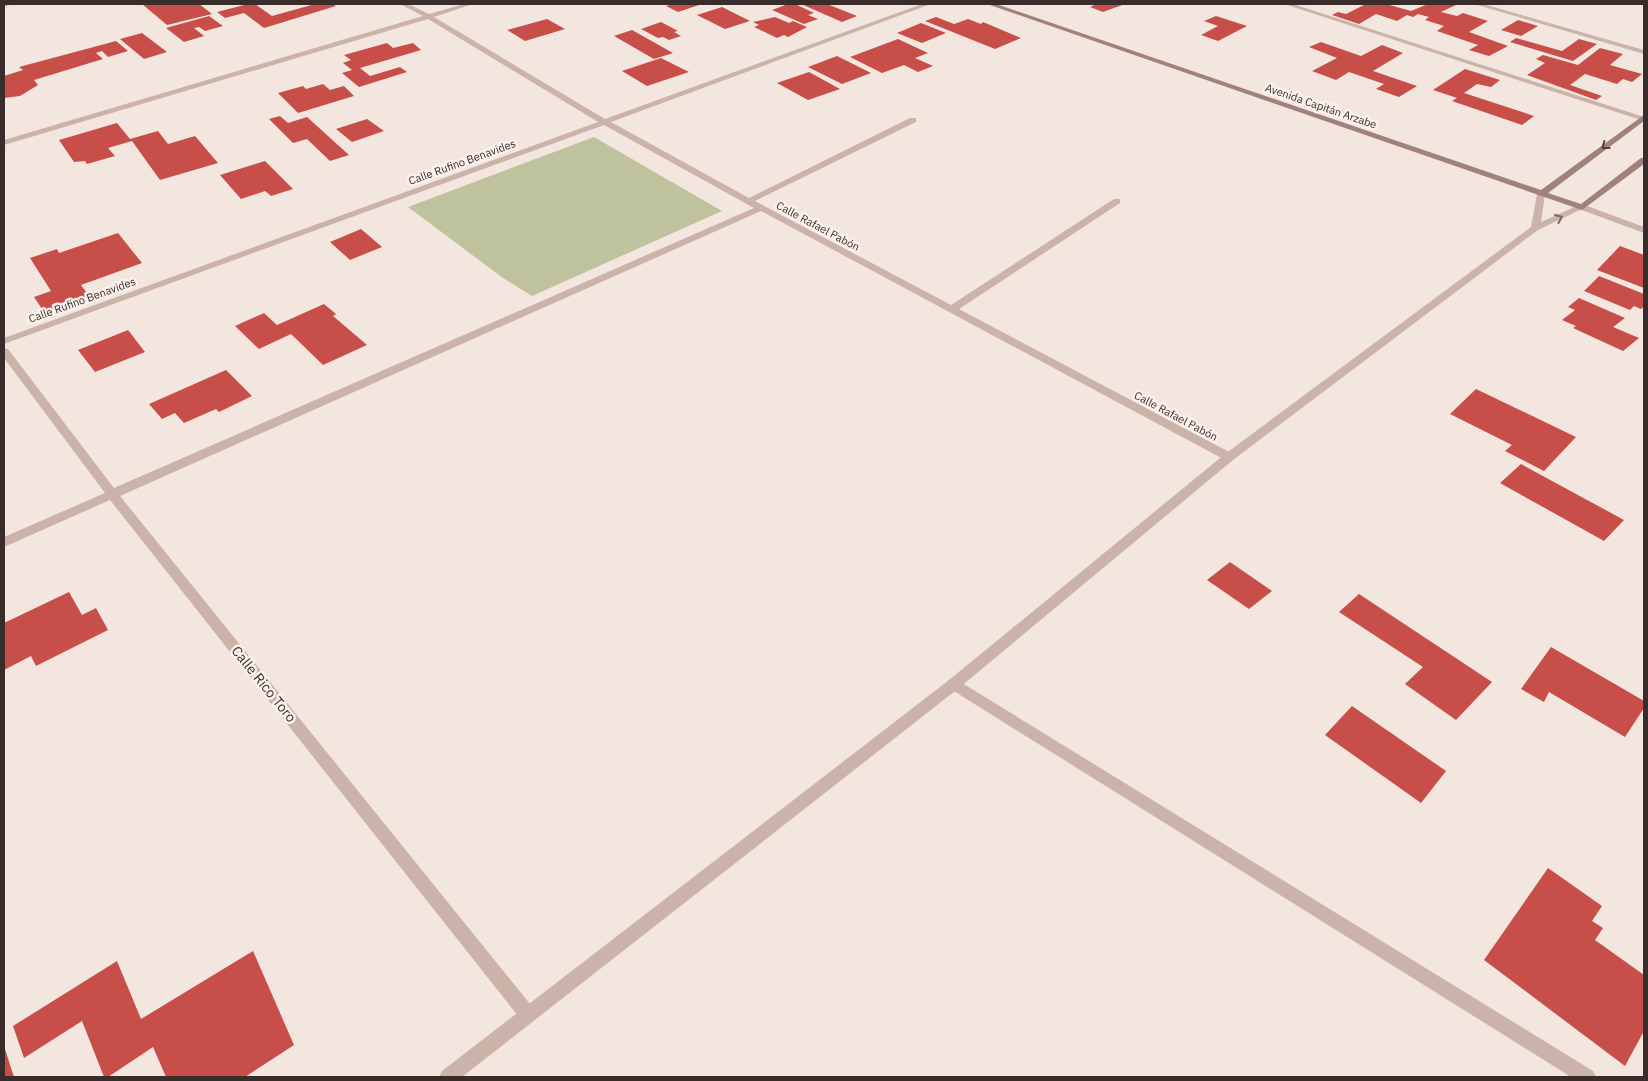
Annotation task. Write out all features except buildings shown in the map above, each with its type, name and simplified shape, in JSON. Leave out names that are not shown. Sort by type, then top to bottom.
[{"type":"main road","name":"Avenida Capitán Arzabe","points":[[990,4],[1582,208]]},
{"type":"main road","points":[[1541,194],[1644,118]]},
{"type":"main road","points":[[1582,208],[1644,160]]},
{"type":"street","points":[[4,5],[10,4]]},
{"type":"street","name":"Calle Rafael Pabón","points":[[403,4],[428,16],[604,122],[761,208],[1229,457]]},
{"type":"street","points":[[4,143],[470,4]]},
{"type":"street","name":"Calle Rufino Benavides","points":[[4,341],[928,4]]},
{"type":"street","points":[[1288,4],[1644,118]]},
{"type":"street","points":[[1477,4],[1644,52]]},
{"type":"street","points":[[749,201],[913,120]]},
{"type":"street","points":[[1536,228],[1541,194]]},
{"type":"street","points":[[952,309],[1117,201]]},
{"type":"street","points":[[4,542],[761,208]]},
{"type":"street","points":[[448,1077],[954,684],[1229,457],[1536,228],[1582,208]]},
{"type":"street","name":"Avenida Capitán Arzabe","points":[[1582,208],[1644,230]]},
{"type":"street","name":"Calle Rico Toro","points":[[4,352],[112,494],[528,1015]]},
{"type":"street","points":[[954,684],[1587,1077]]},
{"type":"green space","points":[[594,137],[722,211],[532,296],[503,278],[408,207]]}]
